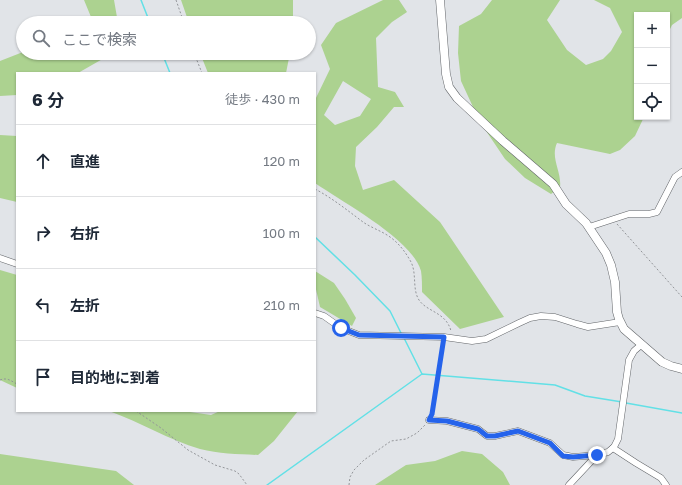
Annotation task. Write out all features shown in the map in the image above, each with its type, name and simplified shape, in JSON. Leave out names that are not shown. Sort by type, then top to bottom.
[{"type":"street","points":[[440,0],[446,74],[449,87],[457,98],[497,136],[553,184],[566,204],[589,227],[606,253],[611,265],[615,282],[617,312],[624,329],[662,362],[682,369]]},
{"type":"street","points":[[589,227],[629,214],[648,214],[657,212],[675,178],[682,172]]},
{"type":"street","points":[[0,258],[16,264]]},
{"type":"street","points":[[316,313],[324,316],[341,328],[359,335],[444,337],[472,340],[486,339],[530,318],[542,316],[555,317],[588,326],[620,322]]},
{"type":"street","points":[[429,420],[447,421],[478,429],[487,436],[495,436],[518,431],[550,443],[563,456],[573,457],[597,455],[608,452],[613,448],[618,439],[629,360],[634,351],[642,344]]},
{"type":"street","points":[[613,448],[661,478],[666,485]]},
{"type":"street","points":[[569,485],[597,455]]},
{"type":"path","points":[[176,0],[182,16]]},
{"type":"path","points":[[197,60],[202,72]]},
{"type":"path","points":[[316,190],[347,209],[364,222],[386,234],[400,246],[411,262],[414,270],[418,298],[422,304],[442,317],[450,329],[452,338]]},
{"type":"path","points":[[609,220],[617,224],[682,297]]},
{"type":"path","points":[[349,485],[350,477],[354,470],[364,460],[391,441],[406,439],[417,433],[428,423],[432,414],[444,337]]},
{"type":"path","points":[[0,380],[4,378],[9,379],[16,383]]},
{"type":"path","points":[[137,412],[161,428],[188,450],[215,465],[239,474],[248,485]]},
{"type":"green space","points":[[84,0],[114,0],[117,16],[91,16]]},
{"type":"green space","points":[[181,0],[293,0],[293,16],[187,16]]},
{"type":"green space","points":[[383,0],[399,0],[407,12],[392,22],[376,38],[378,87],[395,92],[404,107],[394,107],[377,127],[356,147],[355,166],[363,190],[394,180],[440,222],[504,317],[460,329],[422,292],[421,271],[415,259],[404,246],[375,222],[316,184],[316,98],[330,69],[321,45],[336,23]],"holes":[[[343,81],[371,99],[360,116],[335,125],[324,115]]]},
{"type":"green space","points":[[492,0],[560,0],[547,20],[567,50],[586,65],[603,59],[611,51],[622,32],[610,8],[594,0],[682,0],[682,18],[672,25],[670,29],[670,12],[634,12],[634,120],[643,120],[635,136],[620,150],[610,154],[557,143],[555,149],[555,160],[560,187],[551,194],[525,178],[505,159],[480,122],[461,81],[458,53],[459,26],[481,14]]},
{"type":"green space","points":[[16,55],[16,60],[101,60],[80,72],[16,72],[16,95],[0,96],[0,61]]},
{"type":"green space","points":[[203,60],[289,60],[286,72],[208,72]]},
{"type":"green space","points":[[0,135],[16,136],[16,202],[0,198]]},
{"type":"green space","points":[[0,270],[16,275],[16,388],[0,380]]},
{"type":"green space","points":[[316,272],[334,283],[356,318],[352,326],[320,307],[316,289]]},
{"type":"green space","points":[[112,412],[190,412],[211,415],[218,412],[297,412],[274,441],[258,455],[207,451],[177,441]]},
{"type":"green space","points":[[462,451],[482,454],[503,472],[510,485],[375,485],[406,465],[435,461]]},
{"type":"green space","points":[[0,454],[116,471],[134,485],[0,485]]},
{"type":"waterway","points":[[141,0],[147,16]]},
{"type":"waterway","points":[[165,60],[170,72]]},
{"type":"waterway","points":[[316,238],[390,311],[402,335]]},
{"type":"waterway","points":[[404,338],[422,374]]},
{"type":"waterway","points":[[267,485],[422,374],[555,385],[585,396],[622,402]]},
{"type":"waterway","points":[[626,403],[682,413]]},
{"type":"route","points":[[341,328],[359,335],[444,337],[432,414],[429,420],[447,421],[478,429],[487,436],[495,436],[518,431],[527,433],[550,443],[563,456],[573,457],[597,455]]}]
